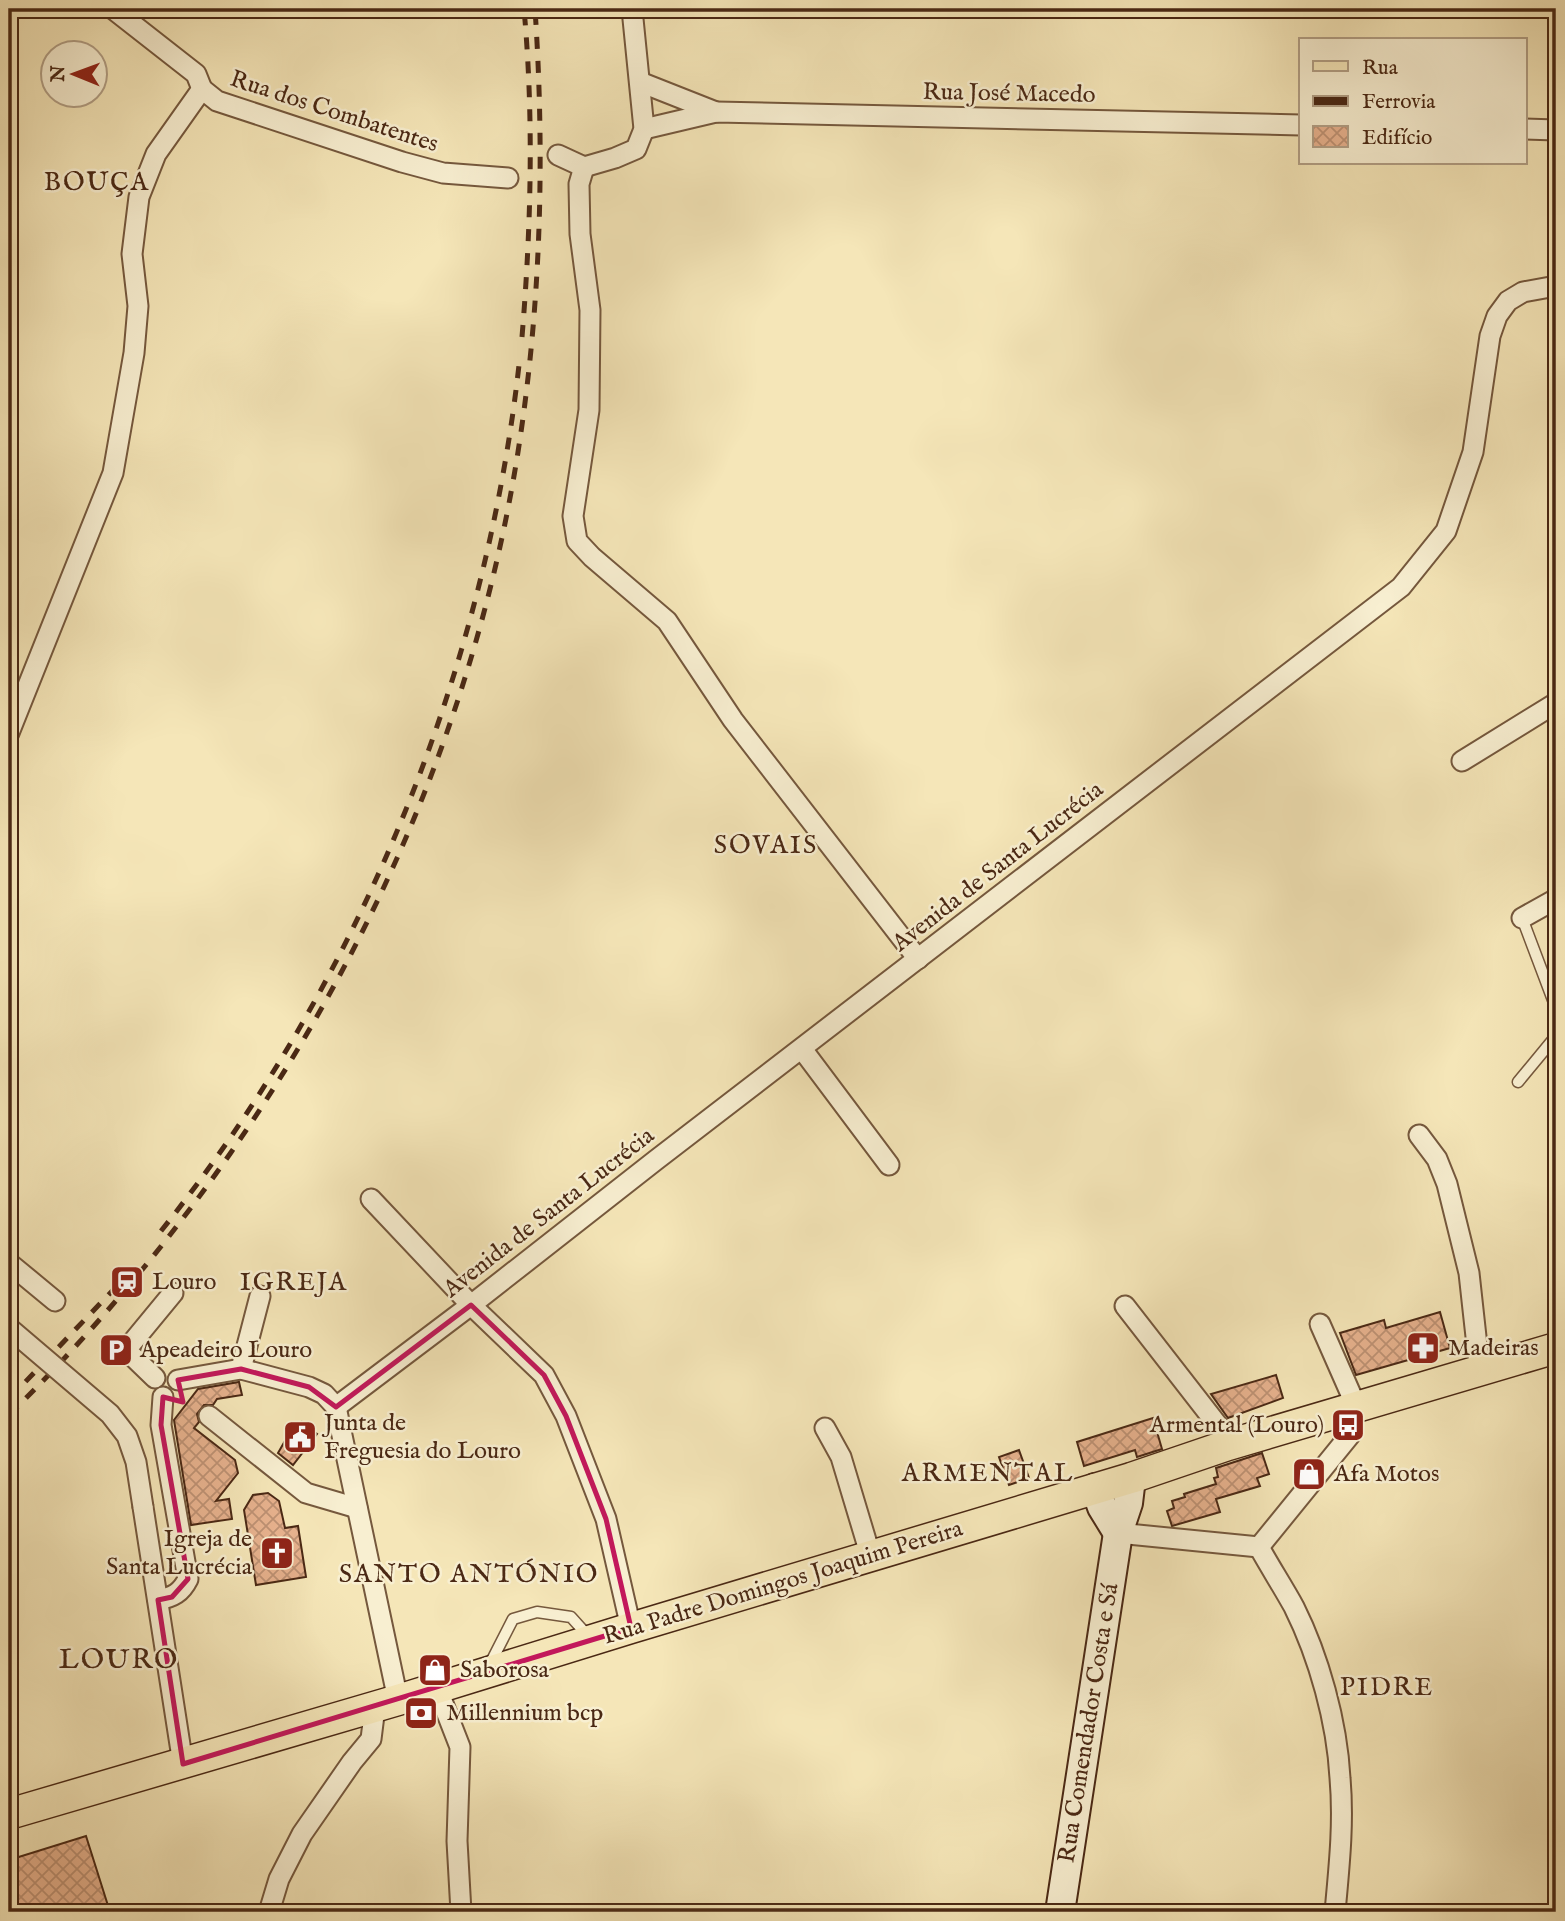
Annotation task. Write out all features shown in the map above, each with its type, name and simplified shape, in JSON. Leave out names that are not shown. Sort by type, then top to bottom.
[{"type":"main road","name":"Rua Padre Domingos Joaquim Pereira","points":[[9,1815],[871,1557],[1131,1478],[1228,1445],[1354,1422],[1483,1370],[1556,1348]]},
{"type":"main road","name":"Rua Comendador Costa e Sá","points":[[1062,1911],[1118,1533],[1128,1503],[1131,1478]]},
{"type":"main road","points":[[1095,1488],[1102,1507],[1118,1533]]},
{"type":"street","points":[[113,9],[196,74],[202,89]]},
{"type":"street","points":[[558,155],[584,167],[636,149],[644,129],[632,9]]},
{"type":"street","name":"Rua José Macedo","points":[[640,82],[716,113]]},
{"type":"street","name":"Rua dos Combatentes","points":[[9,733],[113,473],[134,353],[138,306],[132,254],[139,197],[156,154],[202,89],[217,101],[402,162],[443,173],[508,178]]},
{"type":"street","name":"Rua José Macedo","points":[[644,129],[716,113],[1299,125]]},
{"type":"street","points":[[1526,129],[1556,130]]},
{"type":"street","points":[[584,167],[579,184],[580,234],[590,310],[589,410],[573,516],[578,541],[592,557],[667,621],[733,720],[918,959]]},
{"type":"street","name":"Avenida de Santa Lucrécia","points":[[336,1407],[1401,587],[1446,531],[1473,453],[1490,336],[1497,316],[1508,301],[1523,292],[1556,286]]},
{"type":"street","points":[[1462,761],[1556,703]]},
{"type":"street","points":[[1522,918],[1556,899]]},
{"type":"street","points":[[802,1049],[889,1165]]},
{"type":"street","points":[[1419,1135],[1437,1159],[1447,1185],[1469,1273],[1478,1355],[1483,1370]]},
{"type":"street","points":[[371,1199],[471,1305],[544,1376],[566,1416],[606,1519],[631,1628]]},
{"type":"street","points":[[9,1263],[48,1295]]},
{"type":"street","points":[[173,1293],[126,1350],[155,1378],[155,1390],[163,1397],[169,1397],[176,1392],[178,1380]]},
{"type":"street","points":[[241,1369],[260,1296]]},
{"type":"street","points":[[1125,1306],[1223,1432],[1228,1445]]},
{"type":"street","points":[[1259,1547],[1354,1422],[1320,1324]]},
{"type":"street","points":[[9,1328],[110,1415],[127,1436],[136,1462],[183,1764]]},
{"type":"street","points":[[178,1380],[241,1369],[309,1387],[324,1394],[336,1407],[357,1507],[386,1704],[371,1739],[302,1834],[279,1879],[269,1912]]},
{"type":"street","points":[[155,1378],[161,1373],[169,1372],[178,1380]]},
{"type":"street","points":[[158,1600],[172,1597],[183,1589],[188,1579],[161,1425],[163,1397]]},
{"type":"street","points":[[209,1416],[306,1493],[357,1507]]},
{"type":"street","points":[[825,1428],[841,1457],[871,1557]]},
{"type":"street","points":[[1118,1533],[1259,1547]]},
{"type":"street","points":[[1259,1547],[1294,1608],[1312,1649],[1328,1699],[1340,1777],[1341,1841],[1335,1912]]},
{"type":"street","points":[[437,1688],[460,1747],[457,1841],[461,1912]]},
{"type":"lane","points":[[1522,918],[1556,1008]]},
{"type":"lane","points":[[1518,1082],[1556,1035]]},
{"type":"lane","points":[[486,1673],[513,1619],[537,1612],[571,1617],[592,1640]]},
{"type":"highlighted area","points":[[471,1305],[544,1375],[566,1416],[606,1519],[631,1628],[183,1764],[158,1600],[172,1597],[188,1579],[161,1425],[163,1397],[183,1402],[178,1380],[241,1369],[309,1387],[336,1407]]},
{"type":"building","points":[[1440,1312],[1450,1348],[1356,1375],[1340,1333],[1384,1320],[1386,1328]]},
{"type":"building","points":[[1276,1375],[1283,1398],[1228,1418],[1211,1394]]},
{"type":"building","points":[[239,1382],[242,1395],[217,1399],[213,1405],[204,1405],[197,1414],[199,1422],[194,1428],[235,1460],[238,1473],[216,1501],[229,1499],[232,1519],[191,1525],[174,1420],[198,1389]]},
{"type":"building","points":[[1153,1418],[1162,1449],[1137,1457],[1135,1450],[1084,1466],[1077,1442]]},
{"type":"building","points":[[302,1422],[317,1434],[293,1465],[278,1453],[294,1425],[298,1427]]},
{"type":"building","points":[[1019,1450],[1029,1478],[1009,1485],[999,1457]]},
{"type":"building","points":[[1262,1453],[1269,1474],[1257,1478],[1260,1486],[1216,1499],[1220,1512],[1172,1526],[1167,1511],[1174,1508],[1172,1501],[1185,1497],[1184,1494],[1216,1484],[1216,1468]]},
{"type":"building","name":"Igreja de Santa Lucrécia","points":[[268,1493],[279,1501],[285,1528],[298,1526],[306,1577],[256,1585],[244,1510],[253,1495]]},
{"type":"building","points":[[86,1836],[110,1912],[9,1912],[9,1860]]},
{"type":"railway","points":[[522,337],[530,173],[524,9]]},
{"type":"railway","points":[[9,1415],[104,1315],[191,1207],[270,1093],[340,974],[401,850],[451,721],[490,588],[518,452],[526,397],[539,231],[540,120],[535,9]]},
{"type":"railway","points":[[161,1231],[231,1136],[295,1036],[351,932],[400,823],[442,712],[476,597],[502,482],[519,365]]},
{"type":"railway","points":[[9,1399],[115,1288]]},
{"type":"place","name":"Louro","points":[[127,1282]]},
{"type":"place","name":"Madeiras","points":[[1423,1348]]},
{"type":"place","name":"Apeadeiro Louro","points":[[116,1350]]},
{"type":"place","name":"Armental (Louro)","points":[[1348,1425]]},
{"type":"place","name":"Junta de Freguesia do Louro","points":[[300,1437]]},
{"type":"place","name":"Afa Motos","points":[[1309,1474]]},
{"type":"place","name":"Igreja de Santa Lucrécia","points":[[277,1553]]},
{"type":"place","name":"Saborosa","points":[[435,1670]]},
{"type":"place","name":"Millennium bcp","points":[[421,1713]]},
{"type":"district","name":"BOUÇA","points":[[97,182]]},
{"type":"district","name":"SOVAIS","points":[[766,845]]},
{"type":"district","name":"IGREJA","points":[[294,1282]]},
{"type":"district","name":"ARMENTAL","points":[[988,1473]]},
{"type":"district","name":"SANTO ANTÓNIO","points":[[469,1574]]},
{"type":"district","name":"LOURO","points":[[119,1660]]},
{"type":"district","name":"PIDRE","points":[[1387,1687]]}]
